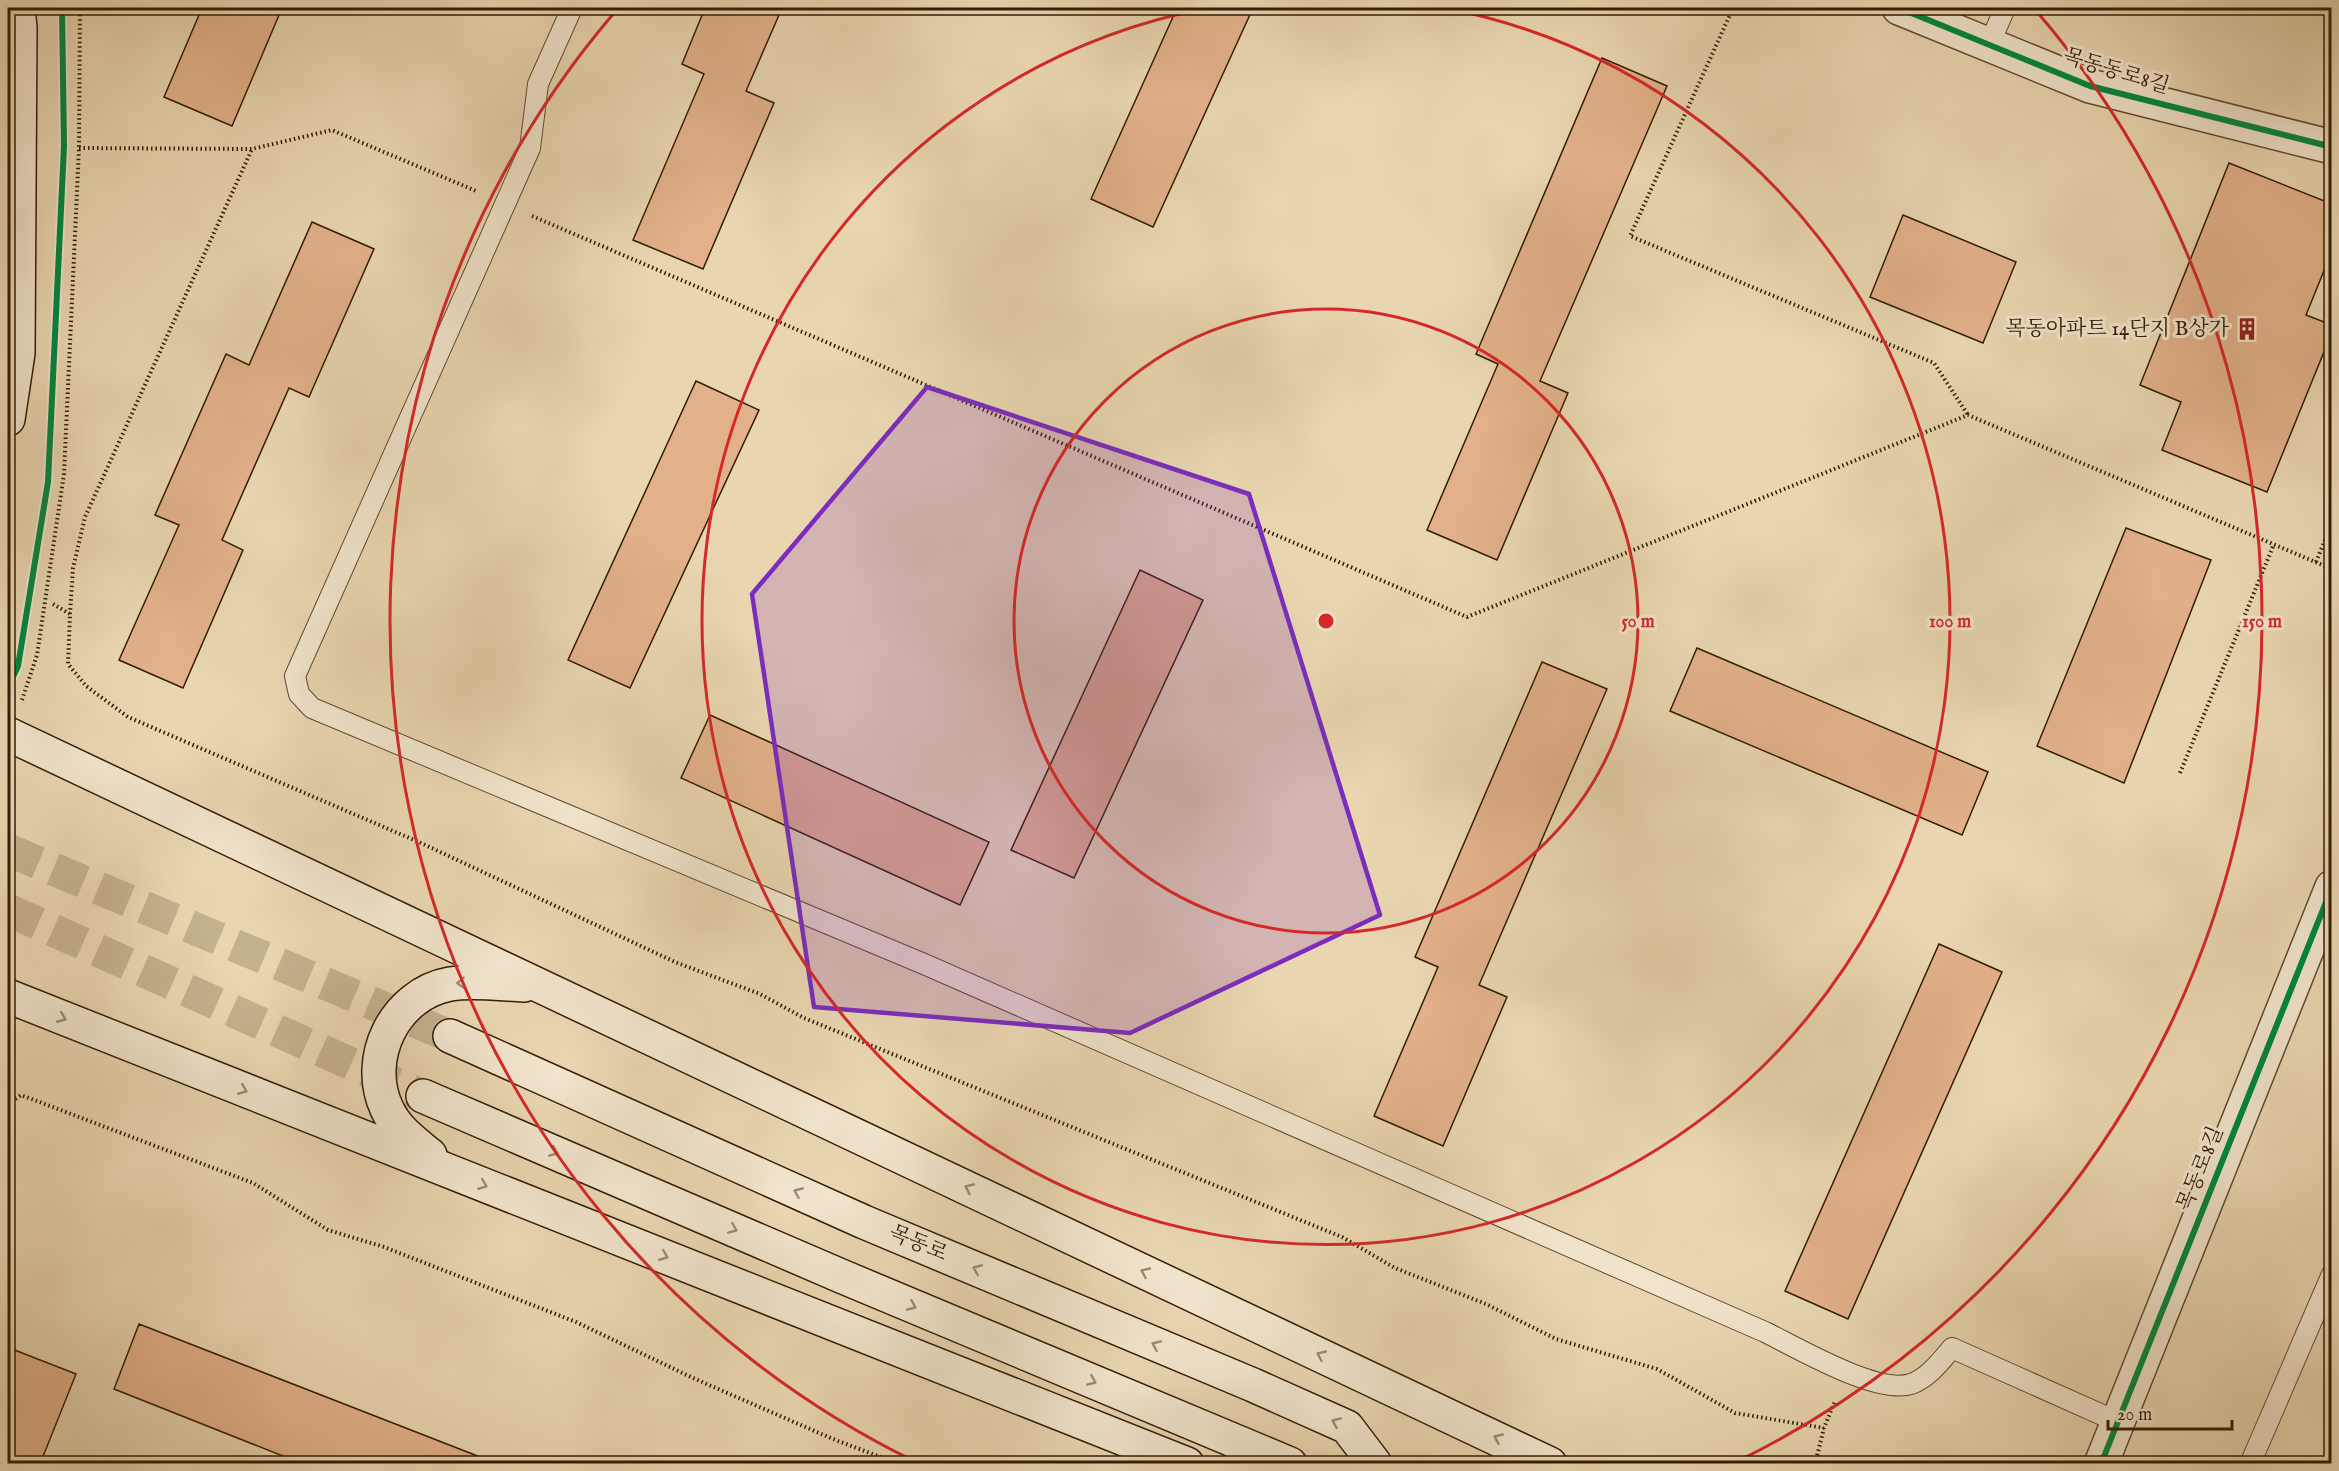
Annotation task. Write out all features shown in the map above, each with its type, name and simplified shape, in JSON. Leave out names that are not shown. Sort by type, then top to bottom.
[{"type":"main road","points":[[8,419],[18,353],[20,38],[18,8]]},
{"type":"main road","name":"목동동로8길","points":[[1899,8],[2090,86],[2331,147]]},
{"type":"main road","points":[[9,734],[1551,1464]]},
{"type":"main road","name":"목동로8길","points":[[2101,1464],[2331,886]]},
{"type":"main road","points":[[450,1172],[398,1127],[386,1108],[379,1086],[378,1063],[383,1041],[394,1021],[409,1004],[428,992],[449,984],[473,982],[541,986]]},
{"type":"main road","points":[[8,996],[1187,1464]]},
{"type":"main road","name":"목동로","points":[[450,1036],[864,1222],[1253,1385],[1347,1427],[1375,1464]]},
{"type":"main road","points":[[423,1096],[842,1276],[1290,1464]]},
{"type":"lane","points":[[572,8],[538,84],[531,148],[295,676],[298,694],[312,708],[924,964],[1765,1332],[1847,1373],[1891,1385],[1911,1384],[1934,1369],[1952,1348],[2118,1422]]},
{"type":"lane","points":[[1989,45],[2005,8]]},
{"type":"lane","points":[[2250,1464],[2331,1274]]},
{"type":"path","points":[[9,734],[37,655],[64,474],[80,148],[80,8]]},
{"type":"path","points":[[1732,8],[1630,236],[1934,363],[1968,415],[2331,569]]},
{"type":"path","points":[[80,148],[252,149],[332,130],[486,196]]},
{"type":"path","points":[[252,149],[85,517],[73,568],[68,664],[86,686],[128,717],[421,843],[675,962],[760,994],[804,1018],[1342,1238],[1395,1268],[1486,1304],[1556,1339],[1658,1369],[1735,1413],[1824,1428]]},
{"type":"path","points":[[531,215],[1467,616],[1968,415]]},
{"type":"path","points":[[2316,562],[2331,524]]},
{"type":"path","points":[[2180,773],[2274,544]]},
{"type":"path","points":[[52,603],[70,614]]},
{"type":"path","points":[[8,1104],[21,1095],[253,1183],[327,1230],[384,1247],[576,1322],[693,1378],[833,1439],[899,1464]]},
{"type":"path","points":[[1815,1464],[1824,1428],[1847,1373]]},
{"type":"highlighted area","points":[[927,387],[1249,494],[1380,915],[1130,1033],[814,1007],[752,594]]},
{"type":"building","points":[[202,8],[282,8],[232,126],[164,97]]},
{"type":"building","points":[[705,8],[782,8],[746,91],[774,103],[703,269],[633,240],[704,74],[682,64]]},
{"type":"building","points":[[1177,8],[1253,8],[1153,227],[1091,199]]},
{"type":"building","points":[[1602,58],[1667,86],[1540,381],[1568,393],[1497,560],[1427,530],[1498,364],[1476,354]]},
{"type":"building","name":"목동아파트 14단지 B상가","points":[[2229,163],[2332,204],[2332,251],[2306,315],[2332,325],[2332,332],[2267,492],[2162,450],[2181,402],[2140,385]]},
{"type":"building","points":[[1903,215],[2016,262],[1983,343],[1870,297]]},
{"type":"building","points":[[312,222],[374,249],[309,397],[289,388],[222,540],[243,550],[183,688],[119,660],[179,525],[155,515],[226,354],[249,365]]},
{"type":"building","points":[[696,381],[759,410],[630,688],[568,660]]},
{"type":"building","points":[[2126,528],[2211,560],[2124,783],[2037,746]]},
{"type":"building","points":[[1140,570],[1203,600],[1074,878],[1011,850]]},
{"type":"building","points":[[1697,648],[1988,772],[1962,835],[1670,711]]},
{"type":"building","points":[[1542,662],[1607,689],[1479,985],[1507,997],[1443,1146],[1374,1116],[1438,967],[1415,957]]},
{"type":"building","points":[[710,715],[989,842],[960,905],[681,778]]},
{"type":"building","points":[[1939,944],[2002,972],[1848,1319],[1785,1291]]},
{"type":"building","points":[[139,1324],[493,1462],[303,1464],[114,1389]]},
{"type":"building","points":[[12,1349],[76,1374],[40,1464],[8,1464],[8,1362]]},
{"type":"tunnel","points":[[8,850],[450,1036]]},
{"type":"tunnel","points":[[8,910],[423,1096]]},
{"type":"cycle path","points":[[8,688],[18,666],[48,482],[64,146],[62,8]]},
{"type":"cycle path","points":[[1899,8],[2090,86],[2332,147]]},
{"type":"cycle path","points":[[2101,1464],[2332,887]]},
{"type":"place","name":"목동아파트 14단지 B상가","points":[[2247,329]]}]
